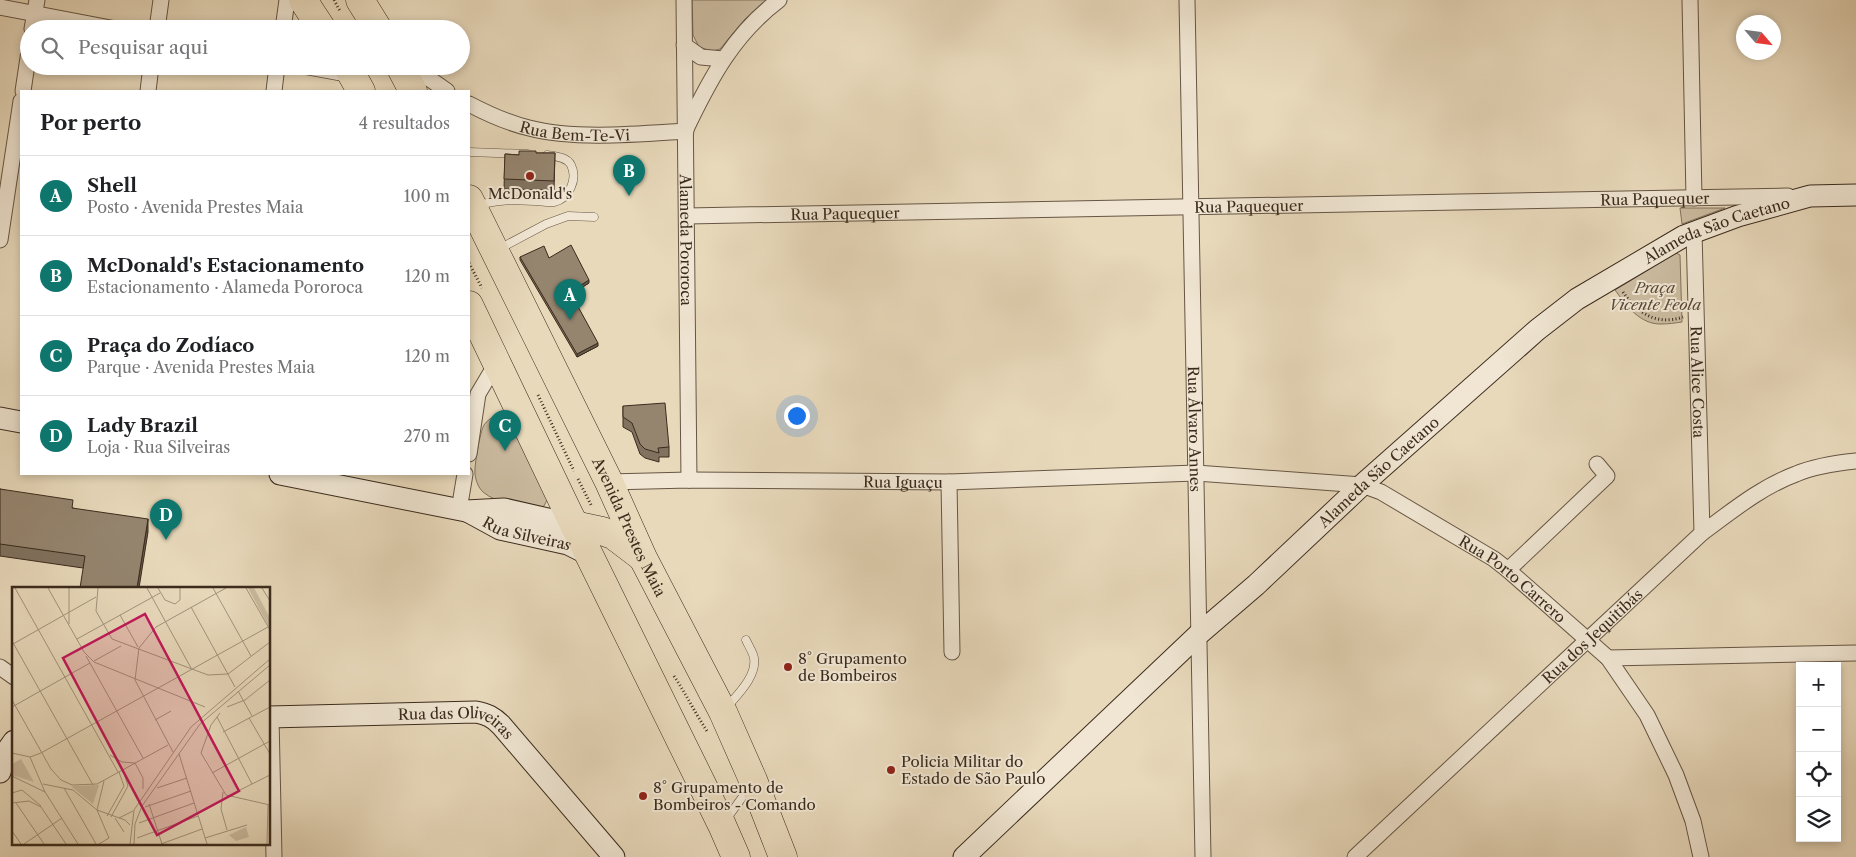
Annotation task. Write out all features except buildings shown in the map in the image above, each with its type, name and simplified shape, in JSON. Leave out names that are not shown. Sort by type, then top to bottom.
[{"type":"highway","points":[[303,0],[316,20]]},
{"type":"highway","points":[[360,0],[372,20]]},
{"type":"highway","points":[[410,75],[422,86]]},
{"type":"highway","name":"Avenida Prestes Maia","points":[[471,204],[609,482],[716,723],[754,780],[783,857]]},
{"type":"highway","points":[[470,306],[574,525],[736,857]]},
{"type":"highway","points":[[574,525],[613,535],[643,558]]},
{"type":"main road","name":"Alameda São Caetano","points":[[964,857],[1200,633],[1256,585],[1362,485],[1537,330],[1577,299],[1613,276],[1694,232],[1738,216],[1810,196],[1856,195]]},
{"type":"main road","points":[[0,418],[20,422]]},
{"type":"main road","name":"Rua Silveiras","points":[[290,475],[341,480],[463,510],[500,529],[568,544],[590,555]]},
{"type":"main road","name":"Rua Silveiras","points":[[463,510],[504,509],[574,525]]},
{"type":"main road","name":"Rua das Oliveiras","points":[[270,717],[476,712],[486,714],[494,718],[501,725],[614,857]]},
{"type":"main road","points":[[0,744],[12,737]]},
{"type":"main road","points":[[0,772],[6,752],[12,743]]},
{"type":"street","points":[[158,20],[161,0]]},
{"type":"street","points":[[284,20],[287,0]]},
{"type":"street","name":"Alameda Pororoca","points":[[684,0],[689,480]]},
{"type":"street","points":[[686,131],[723,59],[751,24],[780,0]]},
{"type":"street","name":"Rua Álvaro Annes","points":[[1187,0],[1204,857]]},
{"type":"street","points":[[1690,0],[1694,198]]},
{"type":"street","points":[[0,7],[36,6],[85,20]]},
{"type":"street","points":[[34,20],[36,6]]},
{"type":"street","points":[[684,45],[701,57],[723,59]]},
{"type":"street","points":[[23,90],[25,75]]},
{"type":"street","points":[[148,90],[150,75]]},
{"type":"street","points":[[274,90],[276,75]]},
{"type":"street","points":[[341,75],[353,78]]},
{"type":"street","points":[[416,75],[422,86],[442,90]]},
{"type":"street","name":"Rua Bem-Te-Vi","points":[[470,104],[498,118],[523,126],[564,134],[686,131]]},
{"type":"street","points":[[0,240],[20,108]]},
{"type":"street","name":"Rua Paquequer","points":[[687,216],[1810,196]]},
{"type":"street","name":"Rua Alice Costa","points":[[1694,232],[1702,533]]},
{"type":"street","points":[[470,447],[478,394],[497,362]]},
{"type":"street","name":"Rua dos Jequitibás","points":[[1355,857],[1702,533],[1744,502],[1796,474],[1829,464],[1856,461]]},
{"type":"street","points":[[1508,570],[1607,476],[1597,464]]},
{"type":"street","name":"Rua Iguaçu","points":[[609,482],[689,480],[949,482],[1196,473]]},
{"type":"street","name":"Rua Porto Carrero","points":[[1196,473],[1362,485],[1381,492],[1486,554],[1508,570],[1608,658],[1647,715],[1676,775],[1693,820],[1701,857]]},
{"type":"street","points":[[463,510],[466,475]]},
{"type":"street","points":[[949,482],[952,652]]},
{"type":"street","points":[[1608,658],[1856,653]]},
{"type":"street","points":[[0,667],[12,676]]},
{"type":"street","points":[[270,717],[274,857]]},
{"type":"lane","points":[[470,152],[557,156],[567,160],[572,166],[573,182],[569,192],[563,198],[553,202],[503,200],[471,204]]},
{"type":"lane","points":[[495,251],[546,224],[568,216],[594,216]]},
{"type":"lane","points":[[716,723],[750,677],[754,665],[754,656],[746,640]]},
{"type":"lane","points":[[722,825],[742,800],[754,780]]},
{"type":"path","points":[[1613,276],[1631,304],[1647,316],[1666,320],[1696,312]]},
{"type":"path","points":[[673,675],[686,694],[696,714],[716,723]]},
{"type":"green space","points":[[692,0],[767,0],[745,19],[720,49],[712,51],[699,47],[693,35]]},
{"type":"green space","points":[[1680,208],[1725,208],[1682,224]]},
{"type":"green space","name":"Praça Vicente Feola","points":[[1676,253],[1680,255],[1682,322],[1662,324],[1640,318],[1615,290]]},
{"type":"green space","points":[[510,408],[550,494],[544,506],[538,508],[495,499],[483,492],[476,479],[476,457],[484,425],[492,417]]},
{"type":"place","name":"McDonald's","points":[[530,176]]},
{"type":"place","name":"McDonald's Estacionamento","points":[[629,196]]},
{"type":"place","name":"Shell","points":[[570,320]]},
{"type":"place","name":"Praça do Zodíaco","points":[[505,451]]},
{"type":"place","name":"Lady Brazil","points":[[166,540]]},
{"type":"place","name":"8° Grupamento de Bombeiros","points":[[788,667]]},
{"type":"place","name":"Policia Militar do Estado de São Paulo","points":[[891,770]]},
{"type":"place","name":"8° Grupamento de Bombeiros - Comando","points":[[643,796]]}]
